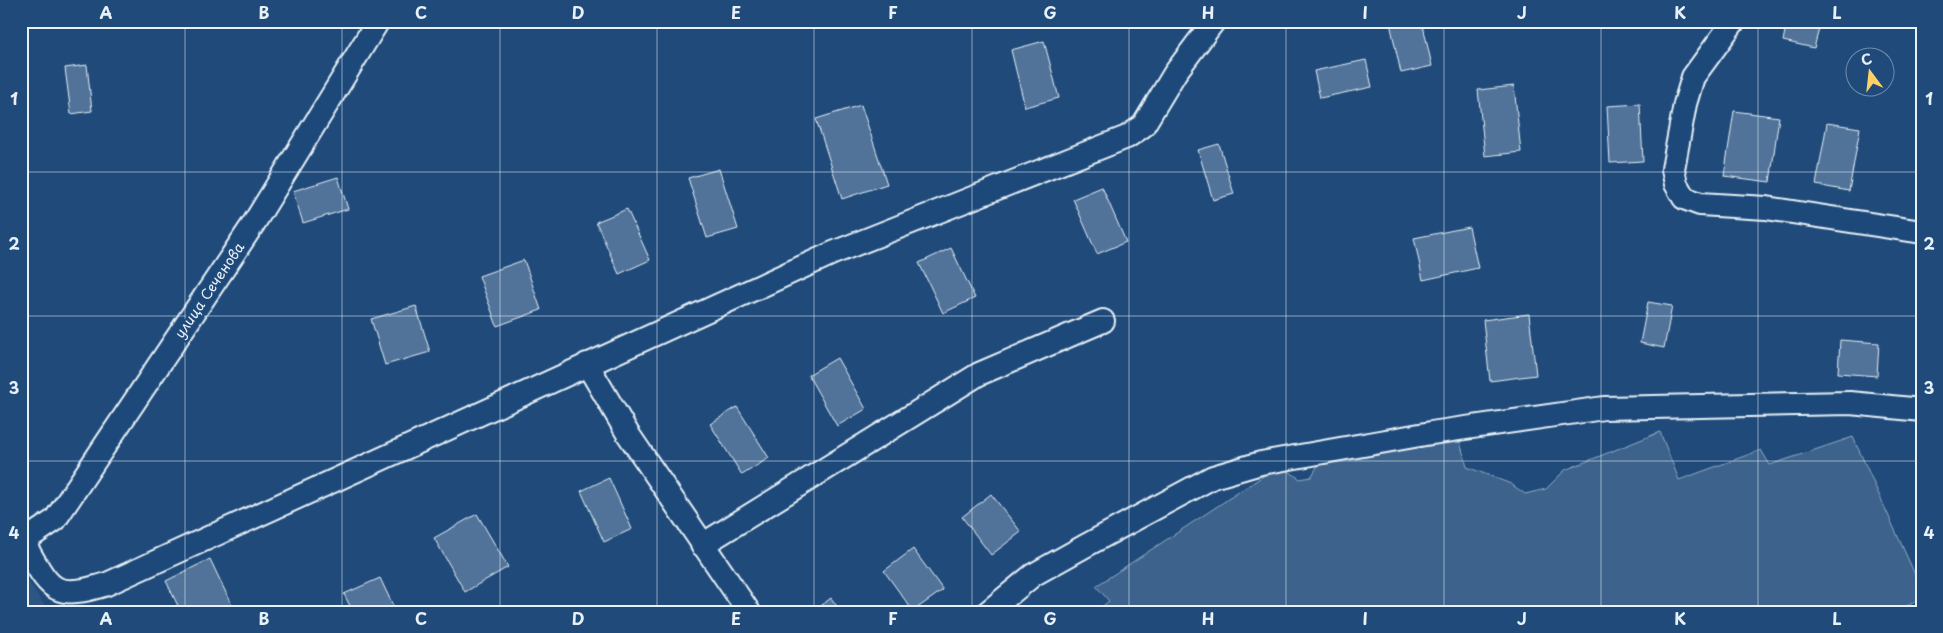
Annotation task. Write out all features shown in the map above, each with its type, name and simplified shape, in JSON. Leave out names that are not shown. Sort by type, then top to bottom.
[{"type":"street","name":"улица Сеченова","points":[[22,543],[55,520],[254,223],[378,21]]},
{"type":"street","points":[[22,543],[48,584],[68,593],[85,591],[107,584],[834,253],[1127,137],[1143,126],[1175,73],[1214,21]]},
{"type":"street","points":[[1734,21],[1693,77],[1685,104],[1673,169],[1676,184],[1684,198],[1700,204],[1766,208],[1922,232]]},
{"type":"street","points":[[702,545],[979,374],[1103,321]]},
{"type":"street","points":[[587,364],[628,434],[748,612]]},
{"type":"street","points":[[988,612],[1033,575],[1085,546],[1213,477],[1261,463],[1430,433],[1604,408],[1850,403],[1922,410]]},
{"type":"shaded area","points":[[1660,432],[1679,480],[1761,450],[1770,465],[1853,437],[1922,590],[1922,599],[1893,612],[1095,612],[1109,601],[1096,586],[1280,465],[1300,479],[1311,477],[1322,459],[1460,442],[1467,467],[1511,484],[1525,494],[1546,489],[1565,470]]},
{"type":"shaded area","points":[[21,570],[49,612],[21,612]]},
{"type":"building","points":[[1422,21],[1432,66],[1401,73],[1390,23]]},
{"type":"building","points":[[1787,21],[1821,21],[1814,48],[1783,41]]},
{"type":"building","points":[[1044,41],[1059,98],[1025,107],[1011,50]]},
{"type":"building","points":[[1366,60],[1372,87],[1320,98],[1314,71]]},
{"type":"building","points":[[87,65],[92,111],[71,114],[65,68]]},
{"type":"building","points":[[1514,86],[1521,152],[1485,156],[1478,90]]},
{"type":"building","points":[[1640,104],[1643,161],[1610,163],[1607,106]]},
{"type":"building","points":[[861,105],[887,184],[842,199],[816,119]]},
{"type":"building","points":[[1734,111],[1779,117],[1770,182],[1724,176]]},
{"type":"building","points":[[1827,123],[1860,128],[1849,191],[1816,185]]},
{"type":"building","points":[[1219,144],[1234,194],[1213,200],[1198,150]]},
{"type":"building","points":[[719,169],[738,229],[707,238],[688,178]]},
{"type":"building","points":[[338,177],[348,209],[303,223],[293,191]]},
{"type":"building","points":[[1102,187],[1126,242],[1097,254],[1073,199]]},
{"type":"building","points":[[627,209],[650,260],[619,274],[596,222]]},
{"type":"building","points":[[1469,227],[1478,268],[1423,280],[1414,238]]},
{"type":"building","points":[[951,248],[975,298],[943,313],[919,263]]},
{"type":"building","points":[[524,260],[541,310],[497,326],[479,276]]},
{"type":"building","points":[[1648,302],[1672,306],[1664,348],[1640,343]]},
{"type":"building","points":[[416,306],[430,352],[385,365],[371,319]]},
{"type":"building","points":[[1529,314],[1536,375],[1490,381],[1483,320]]},
{"type":"building","points":[[1840,340],[1879,343],[1877,376],[1838,373]]},
{"type":"building","points":[[837,358],[866,409],[837,426],[808,375]]},
{"type":"building","points":[[737,407],[769,458],[742,475],[710,424]]},
{"type":"building","points":[[609,478],[632,529],[604,542],[581,491]]},
{"type":"building","points":[[991,494],[1021,532],[991,555],[962,517]]},
{"type":"building","points":[[477,514],[508,567],[465,592],[434,538]]},
{"type":"building","points":[[913,549],[943,590],[913,611],[884,571]]},
{"type":"building","points":[[210,559],[235,612],[181,612],[166,581]]},
{"type":"building","points":[[380,578],[396,612],[353,612],[344,594]]},
{"type":"building","points":[[831,598],[841,612],[813,612]]}]
